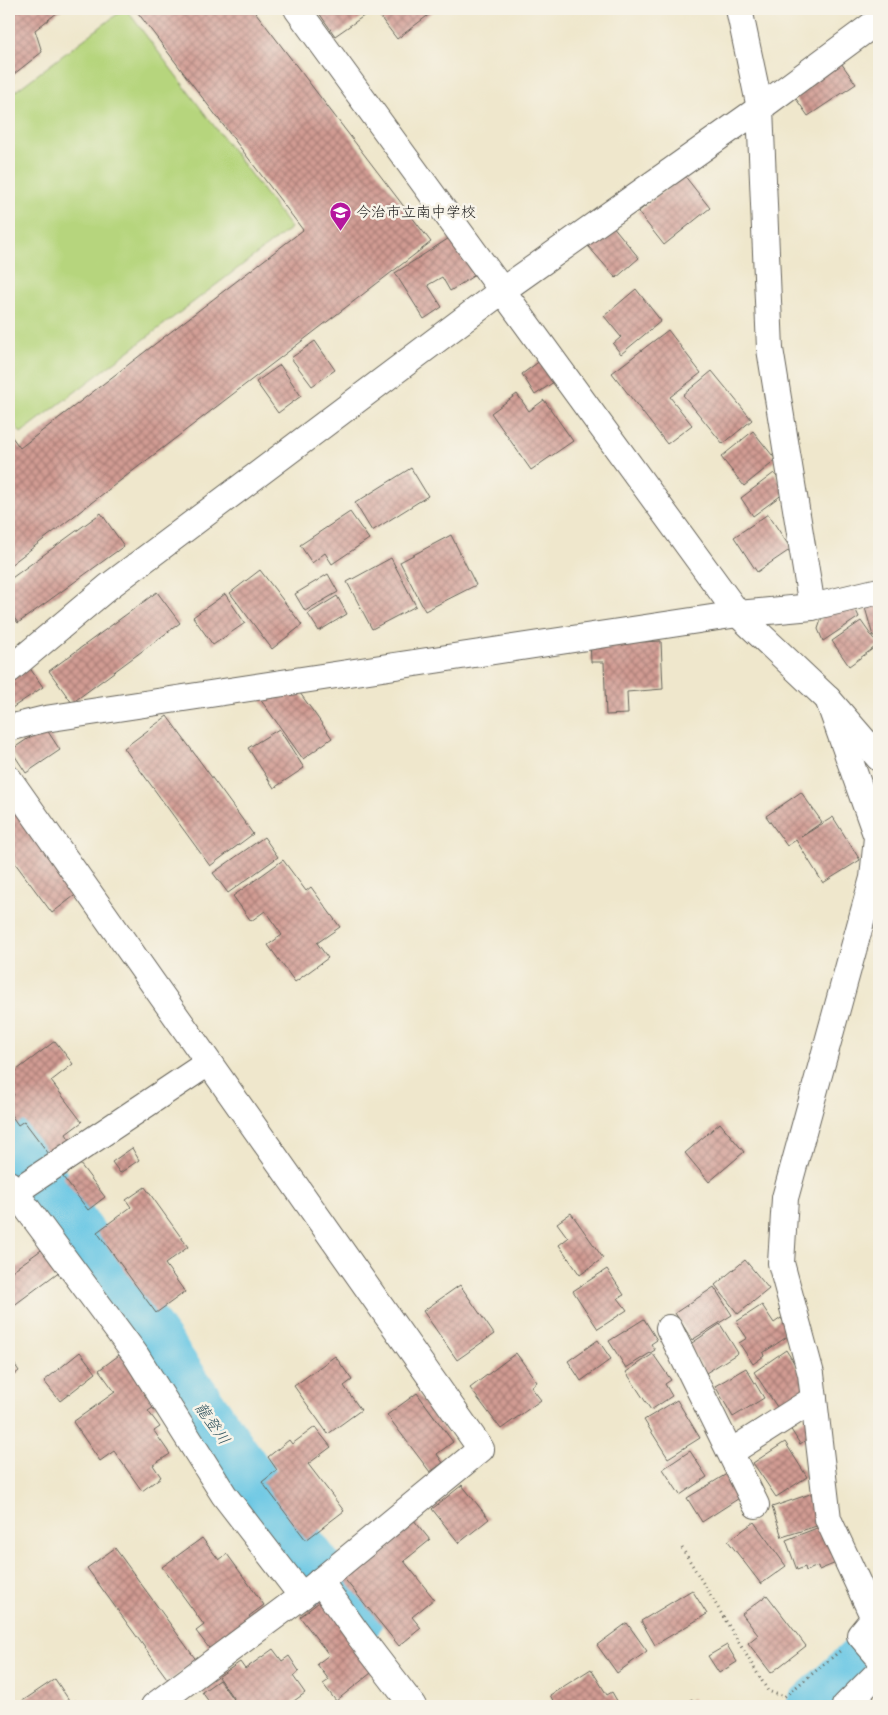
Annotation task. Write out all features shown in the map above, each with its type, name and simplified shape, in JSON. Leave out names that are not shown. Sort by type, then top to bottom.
[{"type":"street","points":[[297,9],[738,614],[828,699],[879,758]]},
{"type":"street","points":[[739,9],[760,108],[770,349],[812,607]]},
{"type":"street","points":[[11,661],[503,290],[760,108],[879,20]]},
{"type":"street","points":[[9,728],[45,719],[738,614],[812,607],[879,591]]},
{"type":"street","points":[[828,699],[876,837],[873,878],[785,1198],[781,1263],[811,1374],[828,1519],[874,1618],[860,1635],[879,1657]]},
{"type":"street","points":[[9,779],[481,1449],[311,1589],[154,1706]]},
{"type":"street","points":[[208,1063],[12,1188],[135,1354],[224,1495],[311,1589],[357,1633],[413,1706]]},
{"type":"street","points":[[669,1328],[756,1505]]},
{"type":"street","points":[[731,1452],[814,1399]]},
{"type":"street","points":[[845,1706],[879,1672]]},
{"type":"path","points":[[682,1548],[768,1691],[784,1698],[860,1635]]},
{"type":"green space","points":[[126,9],[291,228],[21,433],[9,417],[9,96]]},
{"type":"building","points":[[9,9],[62,9],[35,30],[42,52],[9,78]]},
{"type":"building","points":[[135,9],[253,9],[431,242],[9,566],[9,433],[20,448],[303,230]]},
{"type":"building","points":[[326,9],[365,9],[368,13],[335,36],[319,13]]},
{"type":"building","points":[[374,9],[434,9],[435,10],[397,39]]},
{"type":"building","points":[[839,60],[856,84],[808,116],[792,93]]},
{"type":"building","points":[[684,175],[710,208],[664,245],[638,212]]},
{"type":"building","points":[[612,225],[639,258],[616,278],[588,246]]},
{"type":"building","points":[[457,233],[481,271],[450,291],[442,277],[428,285],[442,307],[424,319],[395,273]]},
{"type":"building","points":[[636,289],[661,321],[621,354],[613,344],[621,337],[604,316]]},
{"type":"building","points":[[668,330],[701,373],[670,397],[692,425],[667,444],[612,373]]},
{"type":"building","points":[[315,341],[335,370],[312,386],[291,358]]},
{"type":"building","points":[[544,358],[558,379],[535,395],[522,374]]},
{"type":"building","points":[[280,365],[301,396],[278,413],[256,382]]},
{"type":"building","points":[[712,371],[752,420],[723,444],[683,395]]},
{"type":"building","points":[[517,394],[529,411],[544,400],[573,441],[531,470],[491,413]]},
{"type":"building","points":[[753,431],[776,460],[744,486],[721,457]]},
{"type":"building","points":[[411,468],[428,496],[372,531],[355,503]]},
{"type":"building","points":[[774,473],[787,491],[753,516],[741,498]]},
{"type":"building","points":[[350,512],[369,539],[332,564],[325,553],[312,563],[300,545]]},
{"type":"building","points":[[101,513],[124,546],[18,623],[9,611],[9,580]]},
{"type":"building","points":[[768,514],[791,549],[757,572],[734,537]]},
{"type":"building","points":[[451,535],[476,585],[425,611],[400,562]]},
{"type":"building","points":[[391,558],[416,606],[372,629],[347,582]]},
{"type":"building","points":[[260,570],[302,625],[272,649],[230,593]]},
{"type":"building","points":[[328,574],[338,592],[305,611],[295,594]]},
{"type":"building","points":[[157,592],[180,623],[72,703],[49,671]]},
{"type":"building","points":[[225,594],[245,623],[213,645],[193,617]]},
{"type":"building","points":[[337,596],[347,614],[319,631],[308,614]]},
{"type":"building","points":[[879,600],[879,635],[873,636],[864,604]]},
{"type":"building","points":[[853,604],[859,617],[823,641],[818,629],[825,608]]},
{"type":"building","points":[[861,621],[878,645],[849,666],[832,641]]},
{"type":"building","points":[[590,639],[619,643],[661,641],[663,689],[627,692],[628,714],[606,715],[604,662],[591,662]]},
{"type":"building","points":[[29,667],[43,687],[9,710],[9,681]]},
{"type":"building","points":[[295,686],[332,738],[303,759],[260,699]]},
{"type":"building","points":[[167,716],[253,834],[210,866],[124,748]]},
{"type":"building","points":[[45,727],[60,750],[26,773],[11,750]]},
{"type":"building","points":[[279,729],[304,768],[274,788],[248,748]]},
{"type":"building","points":[[801,792],[822,822],[801,837],[833,817],[860,860],[823,883],[796,840],[787,846],[766,816]]},
{"type":"building","points":[[9,801],[78,893],[52,913],[9,855]]},
{"type":"building","points":[[264,837],[278,857],[228,893],[213,873]]},
{"type":"building","points":[[283,860],[306,891],[311,887],[340,927],[317,943],[328,958],[295,982],[268,945],[282,935],[265,911],[251,921],[233,896]]},
{"type":"building","points":[[879,926],[879,944],[874,943]]},
{"type":"building","points":[[55,1041],[73,1064],[51,1081],[82,1122],[66,1134],[72,1143],[52,1158],[24,1121],[18,1125],[9,1112],[9,1099],[14,1095],[9,1088],[9,1076]]},
{"type":"building","points":[[720,1123],[744,1152],[709,1182],[685,1153]]},
{"type":"building","points":[[132,1148],[139,1160],[120,1173],[112,1162]]},
{"type":"building","points":[[80,1164],[105,1197],[88,1210],[63,1177]]},
{"type":"building","points":[[145,1187],[188,1247],[165,1264],[185,1292],[156,1313],[97,1232],[131,1207],[126,1200]]},
{"type":"building","points":[[571,1213],[603,1258],[580,1275],[559,1245],[568,1238],[557,1223]]},
{"type":"building","points":[[44,1248],[60,1271],[9,1309],[9,1273]]},
{"type":"building","points":[[745,1260],[769,1289],[738,1314],[715,1285]]},
{"type":"building","points":[[607,1269],[624,1295],[618,1298],[627,1310],[598,1329],[573,1291]]},
{"type":"building","points":[[460,1285],[494,1334],[457,1360],[423,1311]]},
{"type":"building","points":[[714,1287],[732,1315],[692,1340],[675,1313]]},
{"type":"building","points":[[762,1305],[774,1323],[781,1318],[791,1334],[763,1353],[764,1356],[753,1364],[739,1343],[747,1338],[736,1322]]},
{"type":"building","points":[[644,1319],[657,1340],[651,1344],[655,1350],[626,1368],[609,1341]]},
{"type":"building","points":[[720,1324],[738,1353],[706,1373],[689,1345]]},
{"type":"building","points":[[598,1340],[611,1359],[581,1381],[568,1361]]},
{"type":"building","points":[[786,1350],[803,1377],[806,1392],[779,1410],[754,1372]]},
{"type":"building","points":[[80,1352],[96,1373],[60,1401],[44,1381]]},
{"type":"building","points":[[122,1353],[157,1405],[148,1411],[160,1427],[154,1431],[170,1454],[153,1465],[161,1477],[142,1491],[114,1451],[100,1461],[73,1422],[115,1392],[99,1370]]},
{"type":"building","points":[[516,1353],[537,1382],[531,1387],[541,1400],[501,1429],[470,1388]]},
{"type":"building","points":[[653,1354],[671,1380],[665,1384],[672,1396],[651,1410],[626,1372]]},
{"type":"building","points":[[9,1356],[19,1371],[9,1379]]},
{"type":"building","points":[[335,1356],[352,1380],[344,1386],[361,1410],[328,1434],[294,1386]]},
{"type":"building","points":[[746,1368],[764,1398],[733,1417],[715,1386]]},
{"type":"building","points":[[417,1393],[453,1442],[437,1454],[443,1463],[430,1472],[387,1415]]},
{"type":"building","points":[[677,1400],[700,1438],[668,1458],[644,1420]]},
{"type":"building","points":[[807,1417],[818,1432],[800,1444],[790,1428]]},
{"type":"building","points":[[315,1427],[331,1447],[308,1464],[344,1511],[306,1540],[262,1482],[277,1470],[268,1457],[289,1440],[292,1444]]},
{"type":"building","points":[[785,1442],[807,1477],[776,1497],[753,1463]]},
{"type":"building","points":[[690,1451],[707,1477],[680,1495],[663,1469]]},
{"type":"building","points":[[730,1472],[744,1495],[702,1522],[687,1498]]},
{"type":"building","points":[[462,1485],[489,1519],[459,1543],[432,1509]]},
{"type":"building","points":[[816,1492],[826,1523],[782,1537],[772,1507]]},
{"type":"building","points":[[413,1519],[430,1540],[404,1561],[434,1599],[412,1617],[421,1628],[399,1646],[342,1576]]},
{"type":"building","points":[[754,1522],[786,1566],[761,1584],[728,1541]]},
{"type":"building","points":[[822,1526],[836,1563],[819,1570],[818,1566],[806,1571],[805,1567],[797,1570],[786,1540]]},
{"type":"building","points":[[202,1538],[219,1560],[227,1554],[264,1605],[249,1616],[253,1621],[212,1652],[196,1631],[204,1625],[162,1567]]},
{"type":"building","points":[[115,1548],[197,1661],[169,1681],[87,1568]]},
{"type":"building","points":[[692,1590],[707,1614],[655,1645],[641,1621]]},
{"type":"building","points":[[767,1595],[806,1646],[771,1673],[748,1643],[758,1635],[742,1614]]},
{"type":"building","points":[[323,1599],[376,1669],[336,1701],[323,1684],[329,1680],[317,1664],[329,1655],[300,1617]]},
{"type":"building","points":[[627,1623],[647,1651],[617,1673],[597,1645]]},
{"type":"building","points":[[727,1645],[737,1662],[719,1673],[708,1656]]},
{"type":"building","points":[[273,1649],[282,1661],[289,1656],[299,1671],[293,1676],[305,1693],[287,1706],[239,1706],[218,1677],[240,1662],[245,1669]]},
{"type":"building","points":[[591,1669],[607,1695],[612,1692],[620,1706],[556,1706],[550,1695]]},
{"type":"building","points":[[55,1679],[69,1700],[60,1706],[15,1706]]},
{"type":"building","points":[[219,1680],[238,1706],[212,1706],[202,1692]]},
{"type":"building","points":[[692,1699],[696,1706],[679,1706]]},
{"type":"building","points":[[76,1700],[81,1706],[66,1706]]},
{"type":"waterway","name":"龍登川","points":[[9,1133],[276,1513],[358,1620]]},
{"type":"waterway","name":"龍登川","points":[[811,1706],[879,1643]]},
{"type":"place","name":"今治市立南中学校","points":[[340,231]]}]
